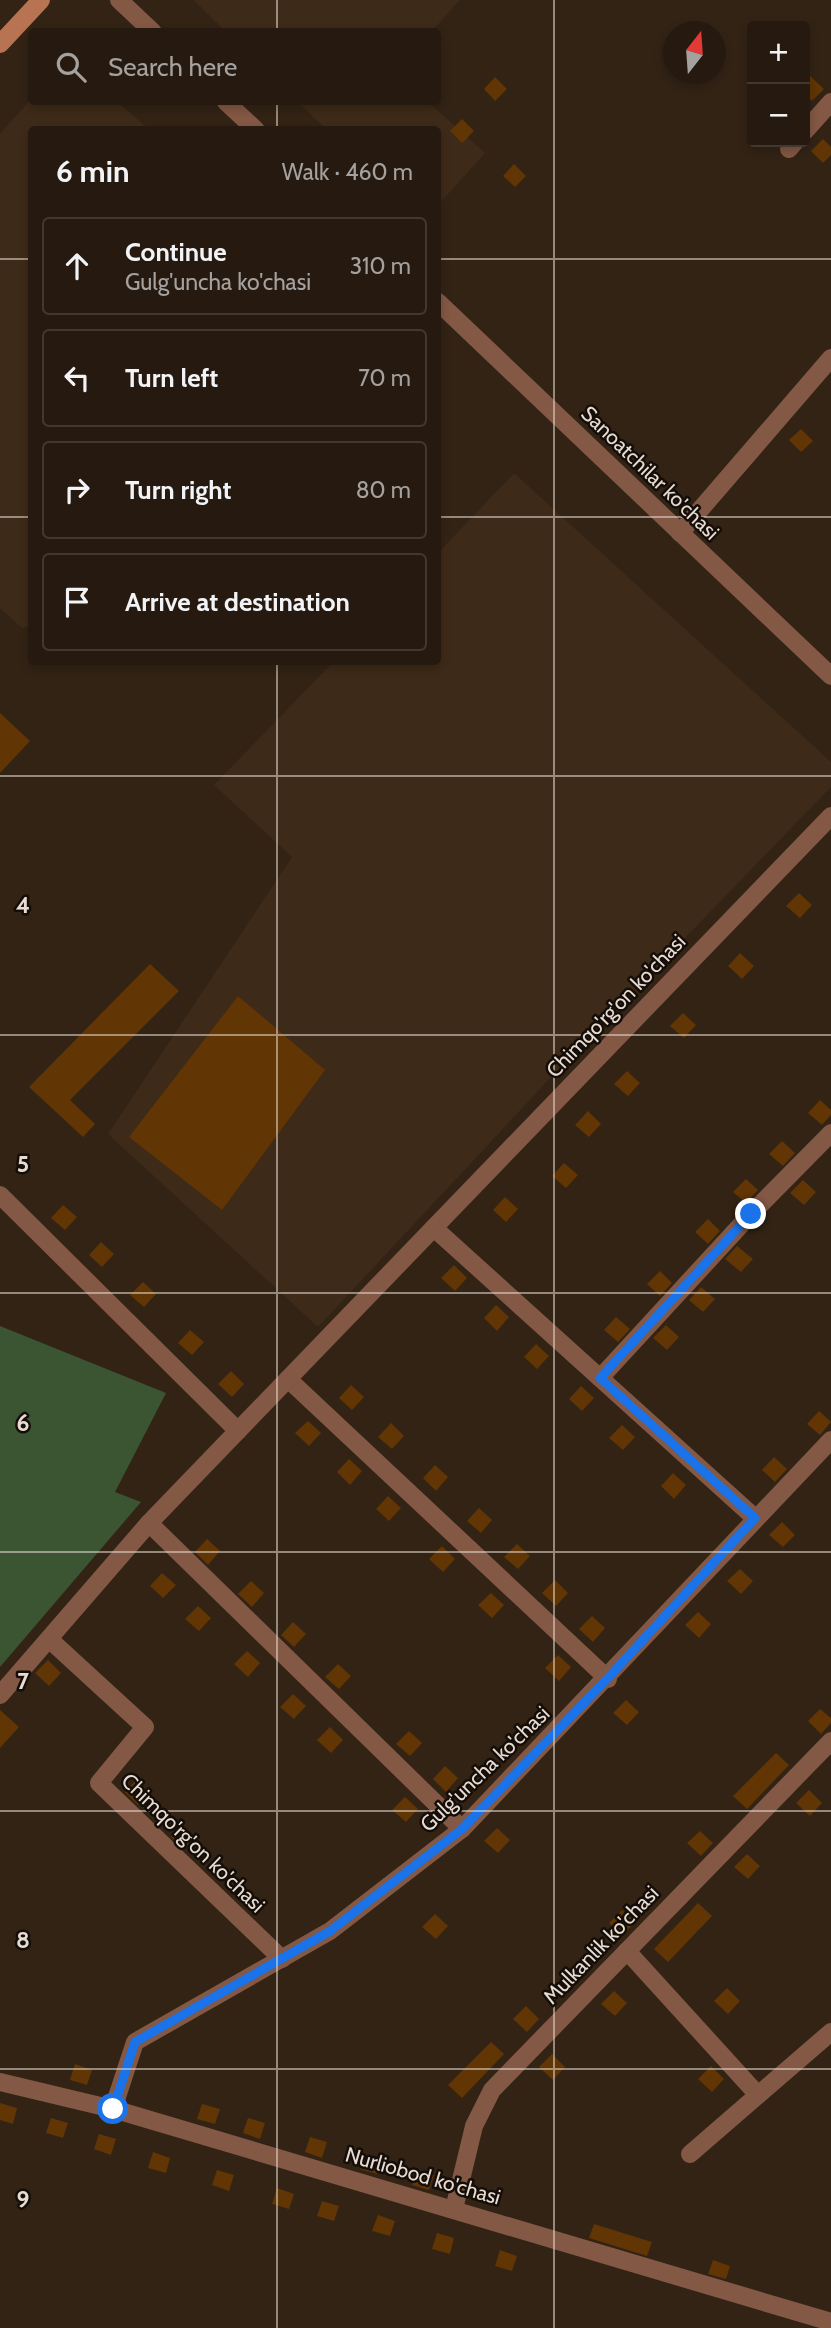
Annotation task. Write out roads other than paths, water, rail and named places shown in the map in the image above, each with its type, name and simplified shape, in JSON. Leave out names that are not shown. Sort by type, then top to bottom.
[{"type":"main road","points":[[0,44],[40,0]]},
{"type":"street","points":[[120,0],[149,28]]},
{"type":"street","points":[[810,125],[831,102]]},
{"type":"street","points":[[229,105],[252,126]]},
{"type":"street","name":"Sanoatchilar ko'chasi","points":[[441,305],[831,676]]},
{"type":"street","points":[[681,533],[831,358]]},
{"type":"street","name":"Chimqo'rg'on ko'chasi","points":[[0,1695],[149,1523],[831,816]]},
{"type":"street","points":[[600,1378],[751,1214],[831,1133]]},
{"type":"street","points":[[0,1195],[238,1431]]},
{"type":"street","points":[[434,1227],[755,1518]]},
{"type":"street","points":[[288,1379],[607,1679]]},
{"type":"street","name":"Gulg'uncha ko'chasi","points":[[113,2109],[135,2042],[330,1931],[462,1829],[831,1440]]},
{"type":"street","points":[[149,1523],[462,1829]]},
{"type":"street","name":"Chimqo'rg'on ko'chasi","points":[[48,1639],[145,1727],[99,1783],[282,1959]]},
{"type":"street","name":"Mulkanlik ko'chasi","points":[[454,2208],[474,2126],[492,2090],[831,1741]]},
{"type":"street","points":[[627,1951],[758,2095]]},
{"type":"street","points":[[690,2154],[831,2032]]},
{"type":"street","name":"Nurliobod ko'chasi","points":[[0,2082],[113,2109],[831,2322]]}]
